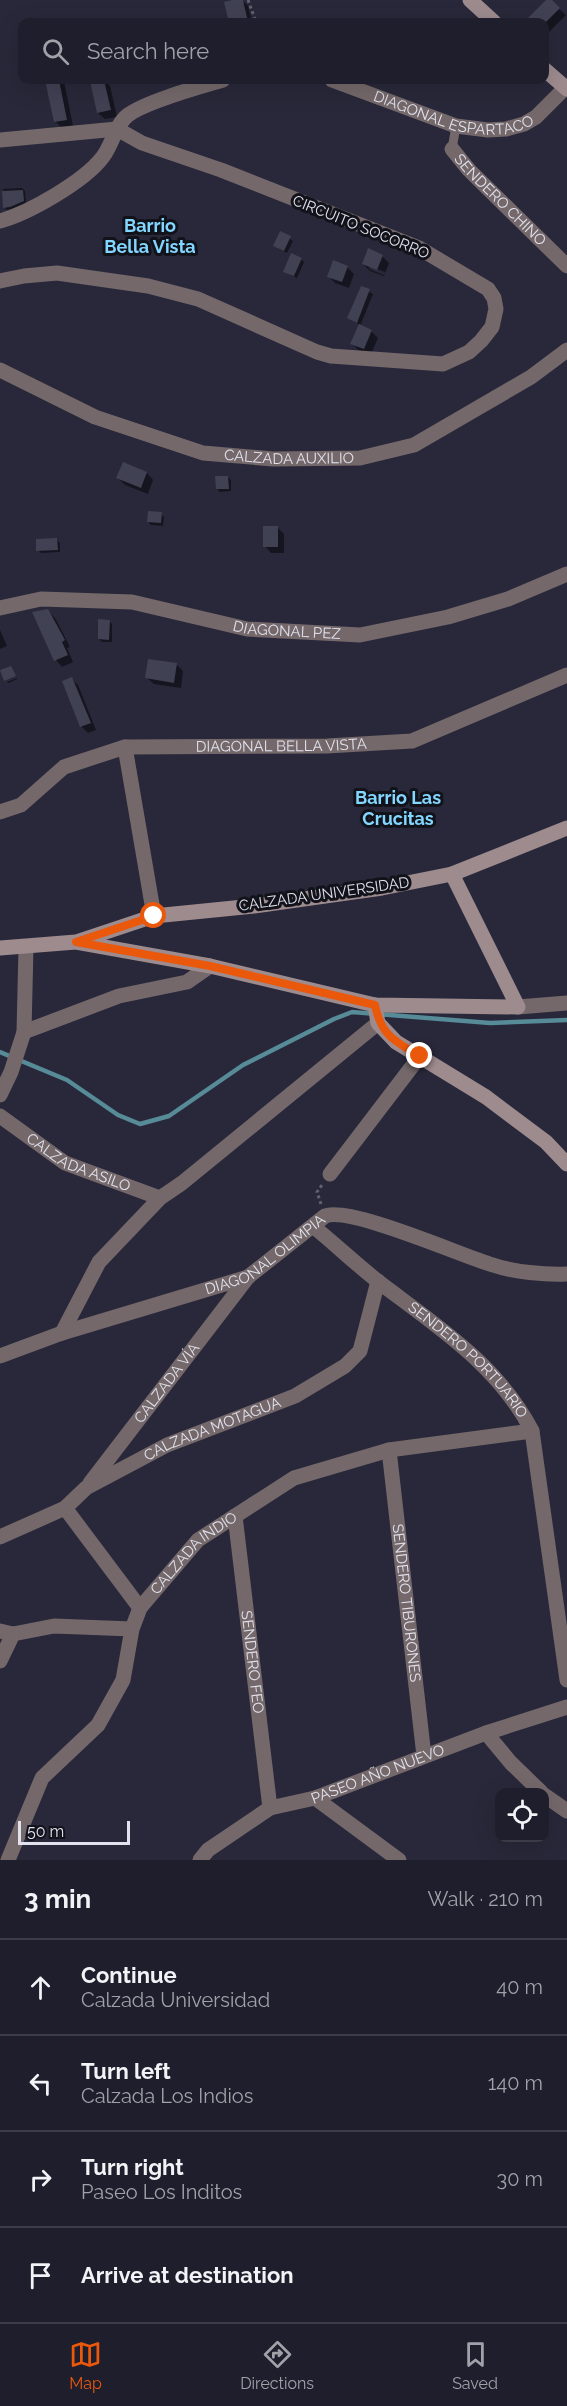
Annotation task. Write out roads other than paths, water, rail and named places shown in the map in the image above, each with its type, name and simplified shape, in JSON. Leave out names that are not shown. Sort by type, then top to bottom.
[{"type":"street","points":[[470,0],[490,18]]},
{"type":"street","points":[[549,73],[566,88]]},
{"type":"street","points":[[0,220],[35,207],[91,170],[108,149],[126,116],[140,108],[211,84]]},
{"type":"street","name":"DIAGONAL ESPARTACO","points":[[343,84],[456,126],[506,129],[524,124],[536,117],[566,88]]},
{"type":"street","points":[[0,140],[117,129]]},
{"type":"street","name":"CIRCUITO SOCORRO","points":[[0,281],[57,273],[181,293],[331,356],[443,364],[469,352],[492,327],[496,309],[494,298],[488,290],[481,283],[419,248],[221,170],[142,143],[117,129]]},
{"type":"street","name":"SENDERO CHINO","points":[[452,149],[469,170],[567,266]]},
{"type":"street","name":"CALZADA AUXILIO","points":[[0,370],[95,417],[203,453],[273,459],[360,458],[414,445],[531,377],[567,350]]},
{"type":"street","name":"DIAGONAL PEZ","points":[[0,608],[41,599],[132,602],[247,629],[360,634],[448,617],[508,598],[567,574]]},
{"type":"street","name":"DIAGONAL BELLA VISTA","points":[[0,812],[21,805],[64,767],[125,747],[327,746],[412,741],[567,675]]},
{"type":"street","points":[[125,747],[154,916]]},
{"type":"street","name":"CALZADA UNIVERSIDAD","points":[[76,942],[154,916],[382,888],[452,874],[567,828]]},
{"type":"street","points":[[452,874],[518,1007]]},
{"type":"street","points":[[0,948],[76,942],[210,966],[375,1005],[518,1007],[567,1004]]},
{"type":"street","points":[[0,1095],[11,1072],[24,1032],[26,947]]},
{"type":"street","points":[[24,1032],[120,996],[187,982],[210,966]]},
{"type":"street","points":[[375,1005],[378,1023],[396,1042],[486,1097],[546,1142],[567,1164]]},
{"type":"street","points":[[62,1333],[99,1262],[160,1198],[182,1183],[378,1023]]},
{"type":"street","points":[[330,1174],[420,1056]]},
{"type":"street","name":"CALZADA ASILO","points":[[0,1116],[65,1163],[160,1198]]},
{"type":"street","name":"DIAGONAL OLIMPIA","points":[[0,1356],[62,1333],[248,1277],[332,1214],[376,1223],[496,1266],[567,1274]]},
{"type":"street","name":"SENDERO PORTUARIO","points":[[319,1222],[378,1281],[452,1336],[510,1393],[520,1408],[532,1431],[567,1680]]},
{"type":"street","name":"CALZADA VÍA","points":[[86,1488],[248,1277]]},
{"type":"street","name":"CALZADA MOTAGUA","points":[[0,1537],[65,1508],[86,1488],[167,1445],[295,1396],[345,1366],[360,1352],[378,1281]]},
{"type":"street","name":"CALZADA INDIO","points":[[8,1860],[42,1778],[98,1725],[123,1680],[132,1629],[140,1608],[198,1540],[294,1478],[389,1450],[532,1431]]},
{"type":"street","name":"SENDERO TIBURONES","points":[[389,1450],[424,1756]]},
{"type":"street","points":[[65,1508],[140,1608]]},
{"type":"street","name":"SENDERO FEO","points":[[235,1516],[270,1808]]},
{"type":"street","points":[[0,1661],[6,1632],[54,1626],[132,1629]]},
{"type":"street","name":"PASEO AÑO NUEVO","points":[[200,1860],[208,1850],[270,1808],[315,1798],[486,1733],[567,1707]]},
{"type":"street","points":[[486,1733],[511,1763],[537,1788]]},
{"type":"street","points":[[315,1798],[399,1860]]},
{"type":"street","points":[[549,1798],[567,1810]]},
{"type":"lane","name":"SENDERO CHINO","points":[[452,149],[456,126]]},
{"type":"waterway","points":[[0,1052],[67,1080],[118,1115],[140,1124],[169,1116],[243,1065],[352,1012],[490,1023],[567,1020]]},
{"type":"district","name":"Barrio Bella Vista","points":[[150,235]]},
{"type":"district","name":"Barrio Las Crucitas","points":[[398,807]]}]
